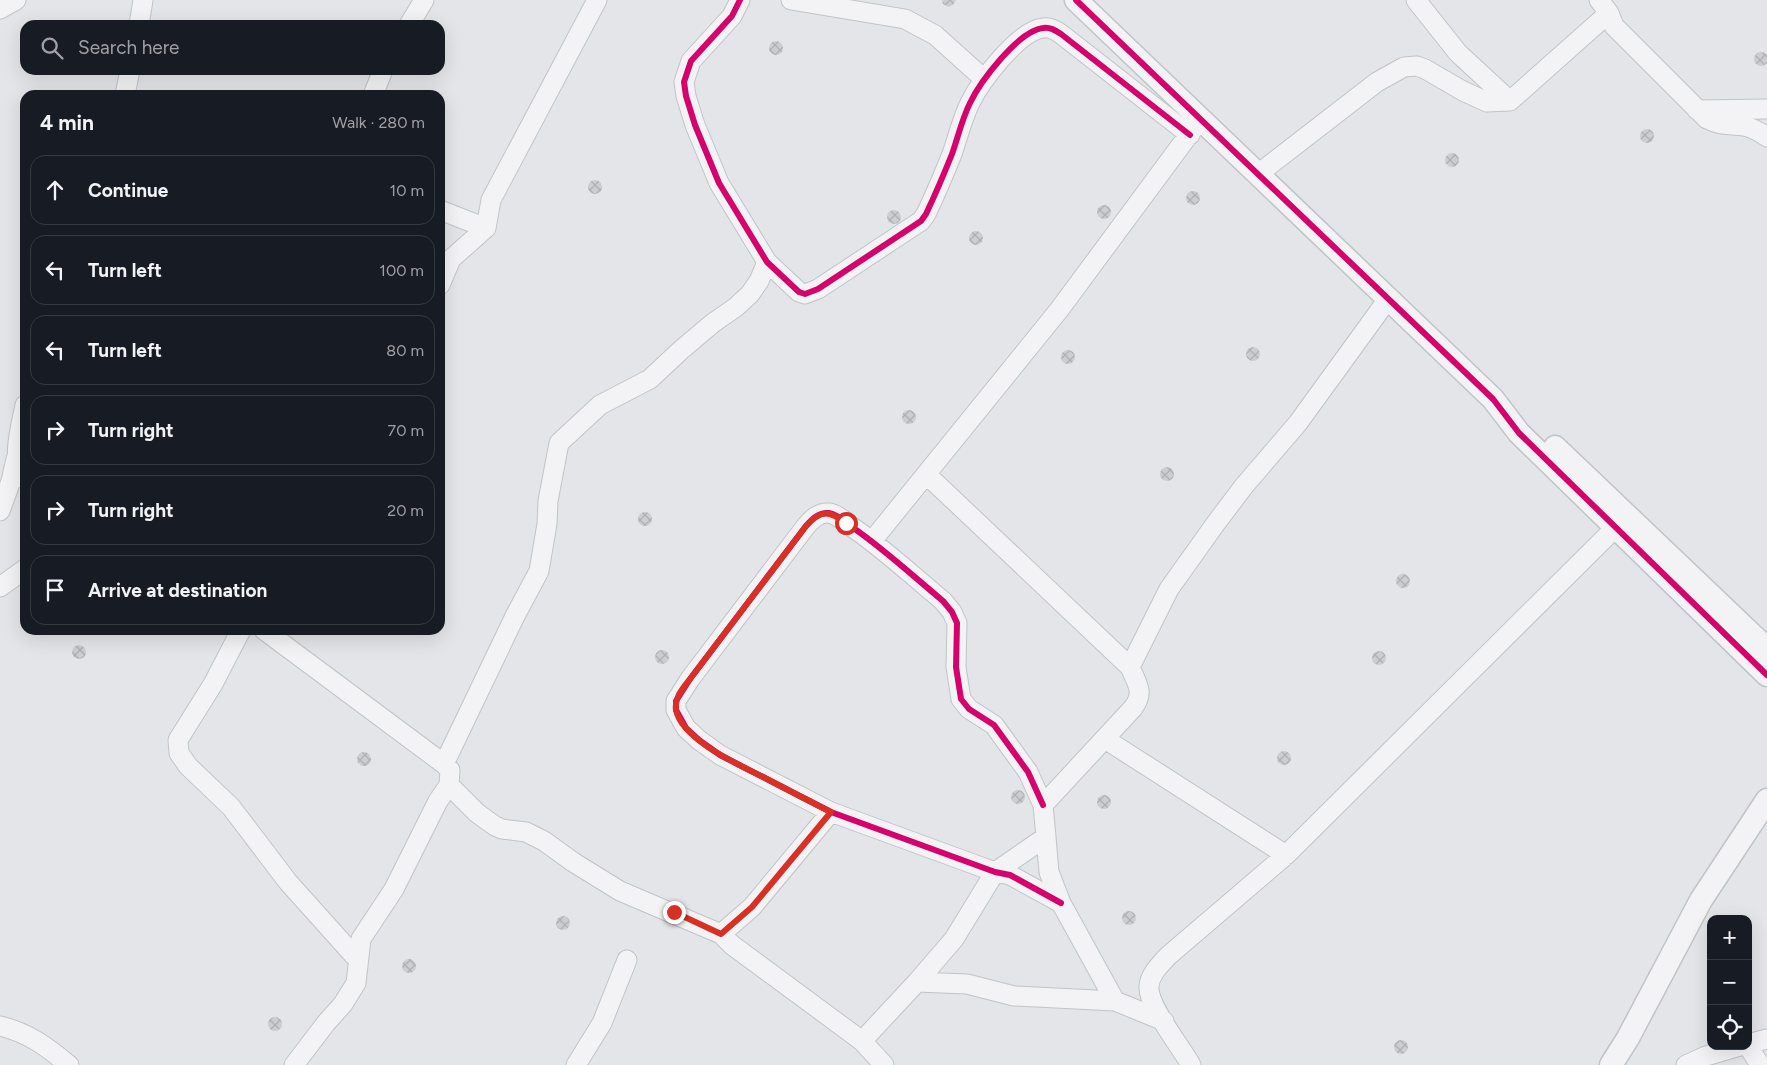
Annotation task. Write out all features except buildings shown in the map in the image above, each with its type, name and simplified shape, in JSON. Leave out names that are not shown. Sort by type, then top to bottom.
[{"type":"street","points":[[0,9],[16,0]]},
{"type":"street","points":[[140,20],[143,0]]},
{"type":"street","points":[[412,20],[424,0]]},
{"type":"street","points":[[445,273],[451,259],[486,228],[491,200],[597,0]]},
{"type":"street","points":[[740,0],[732,16],[691,61],[686,71],[684,82],[686,96],[695,124],[719,183],[767,262],[799,292],[805,294],[818,289],[921,221],[926,214],[952,154],[969,104],[984,79],[1026,35],[1042,28],[1053,28],[1258,174],[1493,399],[1519,433],[1767,649]]},
{"type":"street","points":[[791,0],[905,19],[934,35],[984,79]]},
{"type":"street","points":[[1076,0],[1195,128]]},
{"type":"street","points":[[1416,0],[1458,53],[1510,101]]},
{"type":"street","points":[[1258,174],[1377,82],[1404,67],[1417,66],[1425,69],[1456,88],[1487,102],[1510,101],[1604,7],[1614,26],[1698,110],[1713,122],[1723,125],[1745,126],[1767,137]]},
{"type":"street","points":[[126,90],[129,75]]},
{"type":"street","points":[[375,90],[380,75]]},
{"type":"street","points":[[1698,110],[1767,109]]},
{"type":"street","points":[[872,541],[1059,310],[1195,128]]},
{"type":"street","points":[[445,212],[486,228]]},
{"type":"street","points":[[444,764],[515,616],[539,571],[548,501],[559,443],[600,405],[650,379],[713,323],[736,307],[750,294],[759,281],[767,262]]},
{"type":"street","points":[[1130,667],[1169,589],[1244,486],[1298,423],[1388,299]]},
{"type":"street","points":[[0,511],[11,481],[20,435]]},
{"type":"street","points":[[16,459],[20,471]]},
{"type":"street","points":[[926,474],[1130,667],[1140,691],[1140,699],[1043,805]]},
{"type":"street","points":[[1061,903],[1010,875],[995,872],[831,812],[720,755],[698,740],[680,719],[676,710],[676,701],[690,679],[737,615],[814,517],[823,513],[837,516],[872,541],[943,601],[952,612],[957,623],[956,667],[961,699],[969,709],[994,725],[1028,772],[1043,805],[1049,872],[1061,903],[1115,1001]]},
{"type":"street","points":[[1620,519],[1767,675]]},
{"type":"street","points":[[1191,1065],[1154,1005],[1149,986],[1155,971],[1168,956],[1286,855],[1620,519]]},
{"type":"street","points":[[0,588],[20,573]]},
{"type":"street","points":[[238,635],[213,684],[178,740],[179,753],[188,766],[210,785],[235,812],[288,882],[358,960]]},
{"type":"street","points":[[271,635],[450,770],[449,785],[438,801],[394,889],[361,940],[356,983],[343,1004],[294,1065]]},
{"type":"street","points":[[1105,738],[1286,855]]},
{"type":"street","points":[[449,785],[476,812],[495,826],[526,832],[544,841],[573,862],[620,891],[721,934],[732,945],[862,1041],[884,1065]]},
{"type":"street","points":[[1611,1065],[1628,1038],[1701,900],[1767,800]]},
{"type":"street","points":[[721,934],[752,907],[831,812]]},
{"type":"street","points":[[862,1041],[954,940],[995,872],[1046,837]]},
{"type":"street","points":[[576,1065],[602,1023],[627,960]]},
{"type":"street","points":[[917,982],[968,984],[1014,996],[1115,1001],[1164,1021]]},
{"type":"street","points":[[0,1026],[28,1035],[48,1047],[70,1065]]},
{"type":"street","points":[[1752,1044],[1767,1039]]},
{"type":"street","points":[[1686,1065],[1726,1050]]},
{"type":"street","points":[[1751,1050],[1760,1065]]},
{"type":"cycle path","points":[[740,0],[732,16],[691,61],[684,82],[686,96],[695,125],[719,183],[767,262],[799,292],[805,294],[818,289],[921,221],[943,177],[965,115],[975,94],[1001,59],[1022,38],[1033,31],[1043,28],[1055,30],[1190,135]]},
{"type":"cycle path","points":[[1076,0],[1493,399],[1519,433],[1767,675]]},
{"type":"cycle path","points":[[1043,805],[1028,772],[994,725],[969,709],[961,699],[956,667],[957,623],[952,612],[943,601],[887,553],[841,518],[832,514],[825,513],[819,515],[806,526],[690,679],[676,701],[676,710],[686,728],[720,755],[831,812],[995,872],[1010,875],[1061,903]]},
{"type":"route","points":[[674,912],[721,934],[752,907],[831,812],[720,755],[698,740],[680,719],[676,710],[676,701],[681,691],[737,615],[814,517],[823,513],[830,513],[846,523]]}]
